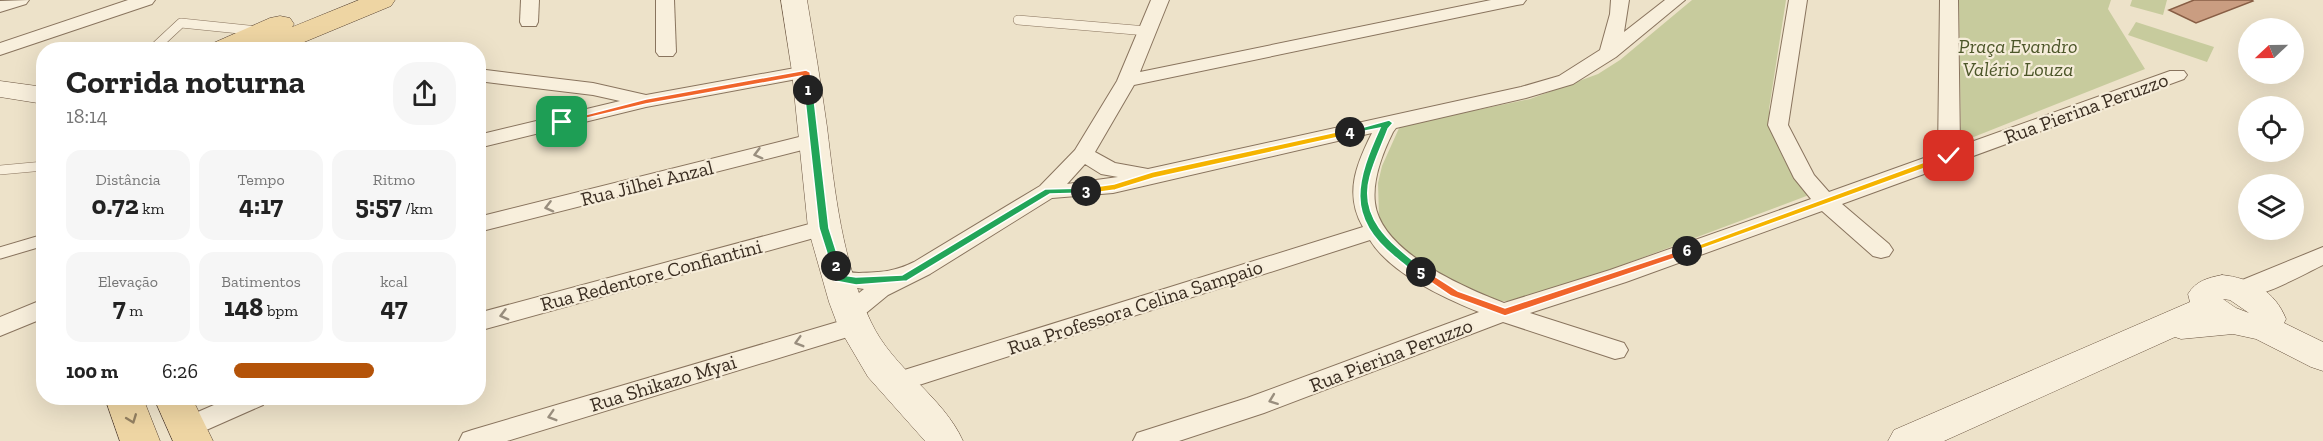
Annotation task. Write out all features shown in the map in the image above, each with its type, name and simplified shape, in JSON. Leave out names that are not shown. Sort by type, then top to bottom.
[{"type":"main road","points":[[261,40],[343,0]]},
{"type":"main road","points":[[261,40],[382,0]]},
{"type":"main road","points":[[794,0],[815,140],[824,228],[852,319],[880,368],[947,439]]},
{"type":"main road","points":[[5,94],[36,96]]},
{"type":"main road","points":[[1910,440],[2159,328],[2245,312],[2323,357]]},
{"type":"main road","points":[[127,405],[140,441]]},
{"type":"street","points":[[0,7],[20,0]]},
{"type":"street","points":[[0,49],[146,0]]},
{"type":"street","points":[[529,22],[530,0]]},
{"type":"street","points":[[665,0],[666,52]]},
{"type":"street","points":[[852,319],[867,297],[904,278],[1048,191],[1083,154],[1127,81],[1160,0]]},
{"type":"street","points":[[1127,81],[1517,0]]},
{"type":"street","points":[[1048,191],[1115,187],[1152,175],[1526,92],[1566,80],[1610,53],[1676,0]]},
{"type":"street","points":[[1798,0],[1778,125],[1805,178],[1824,200],[1881,250]]},
{"type":"street","points":[[1949,0],[1949,156]]},
{"type":"street","points":[[1610,53],[1620,6],[1653,20]]},
{"type":"street","points":[[486,140],[646,101],[806,72]]},
{"type":"street","name":"Rua Pierina Peruzzo","points":[[1146,441],[1255,406],[1505,312],[1618,276],[1824,200],[2177,75]]},
{"type":"street","points":[[486,76],[593,89],[646,101]]},
{"type":"street","points":[[1389,123],[1384,129],[1365,178],[1363,196],[1365,212],[1375,231],[1389,247],[1435,281],[1472,302],[1615,350]]},
{"type":"street","name":"Rua Jilhei Anzal","points":[[486,223],[815,140]]},
{"type":"street","points":[[1083,154],[1110,169],[1129,174],[1152,175]]},
{"type":"street","name":"Rua Redentore Confiantini","points":[[486,320],[824,228]]},
{"type":"street","name":"Rua Professora Celina Sampaio","points":[[894,383],[1375,231]]},
{"type":"street","points":[[2245,312],[2279,276],[2323,255]]},
{"type":"street","points":[[839,278],[856,281],[904,278]]},
{"type":"street","points":[[0,327],[36,311]]},
{"type":"street","name":"Rua Shikazo Myai","points":[[472,441],[852,319]]},
{"type":"street","points":[[184,422],[234,405]]},
{"type":"lane","points":[[1018,20],[1147,31]]},
{"type":"lane","points":[[161,42],[181,23],[261,40]]},
{"type":"lane","points":[[0,170],[36,167]]},
{"type":"lane","points":[[0,253],[36,242]]},
{"type":"green space","points":[[1692,0],[1786,0],[1769,109],[1770,119],[1777,143],[1788,167],[1809,195],[1572,284],[1510,301],[1492,301],[1457,288],[1392,240],[1379,217],[1378,183],[1382,166],[1400,126],[1530,99],[1598,74],[1620,60]]},
{"type":"green space","name":"Praça Evandro Valério Louza","points":[[1959,0],[2111,0],[2108,9],[2145,69],[1961,142]]},
{"type":"green space","points":[[2132,0],[2167,0],[2163,15],[2130,6]]},
{"type":"green space","points":[[2136,22],[2214,47],[2207,62],[2128,35]]},
{"type":"building","points":[[2194,0],[2253,1],[2196,23],[2169,10]]},
{"type":"route","points":[[562,122],[646,101],[806,72],[824,228],[839,278],[856,281],[904,278],[1048,191],[1115,187],[1152,175],[1389,123],[1384,129],[1365,178],[1363,196],[1365,212],[1375,231],[1408,263],[1454,293],[1472,302],[1505,312],[1618,276],[1949,156]]}]
